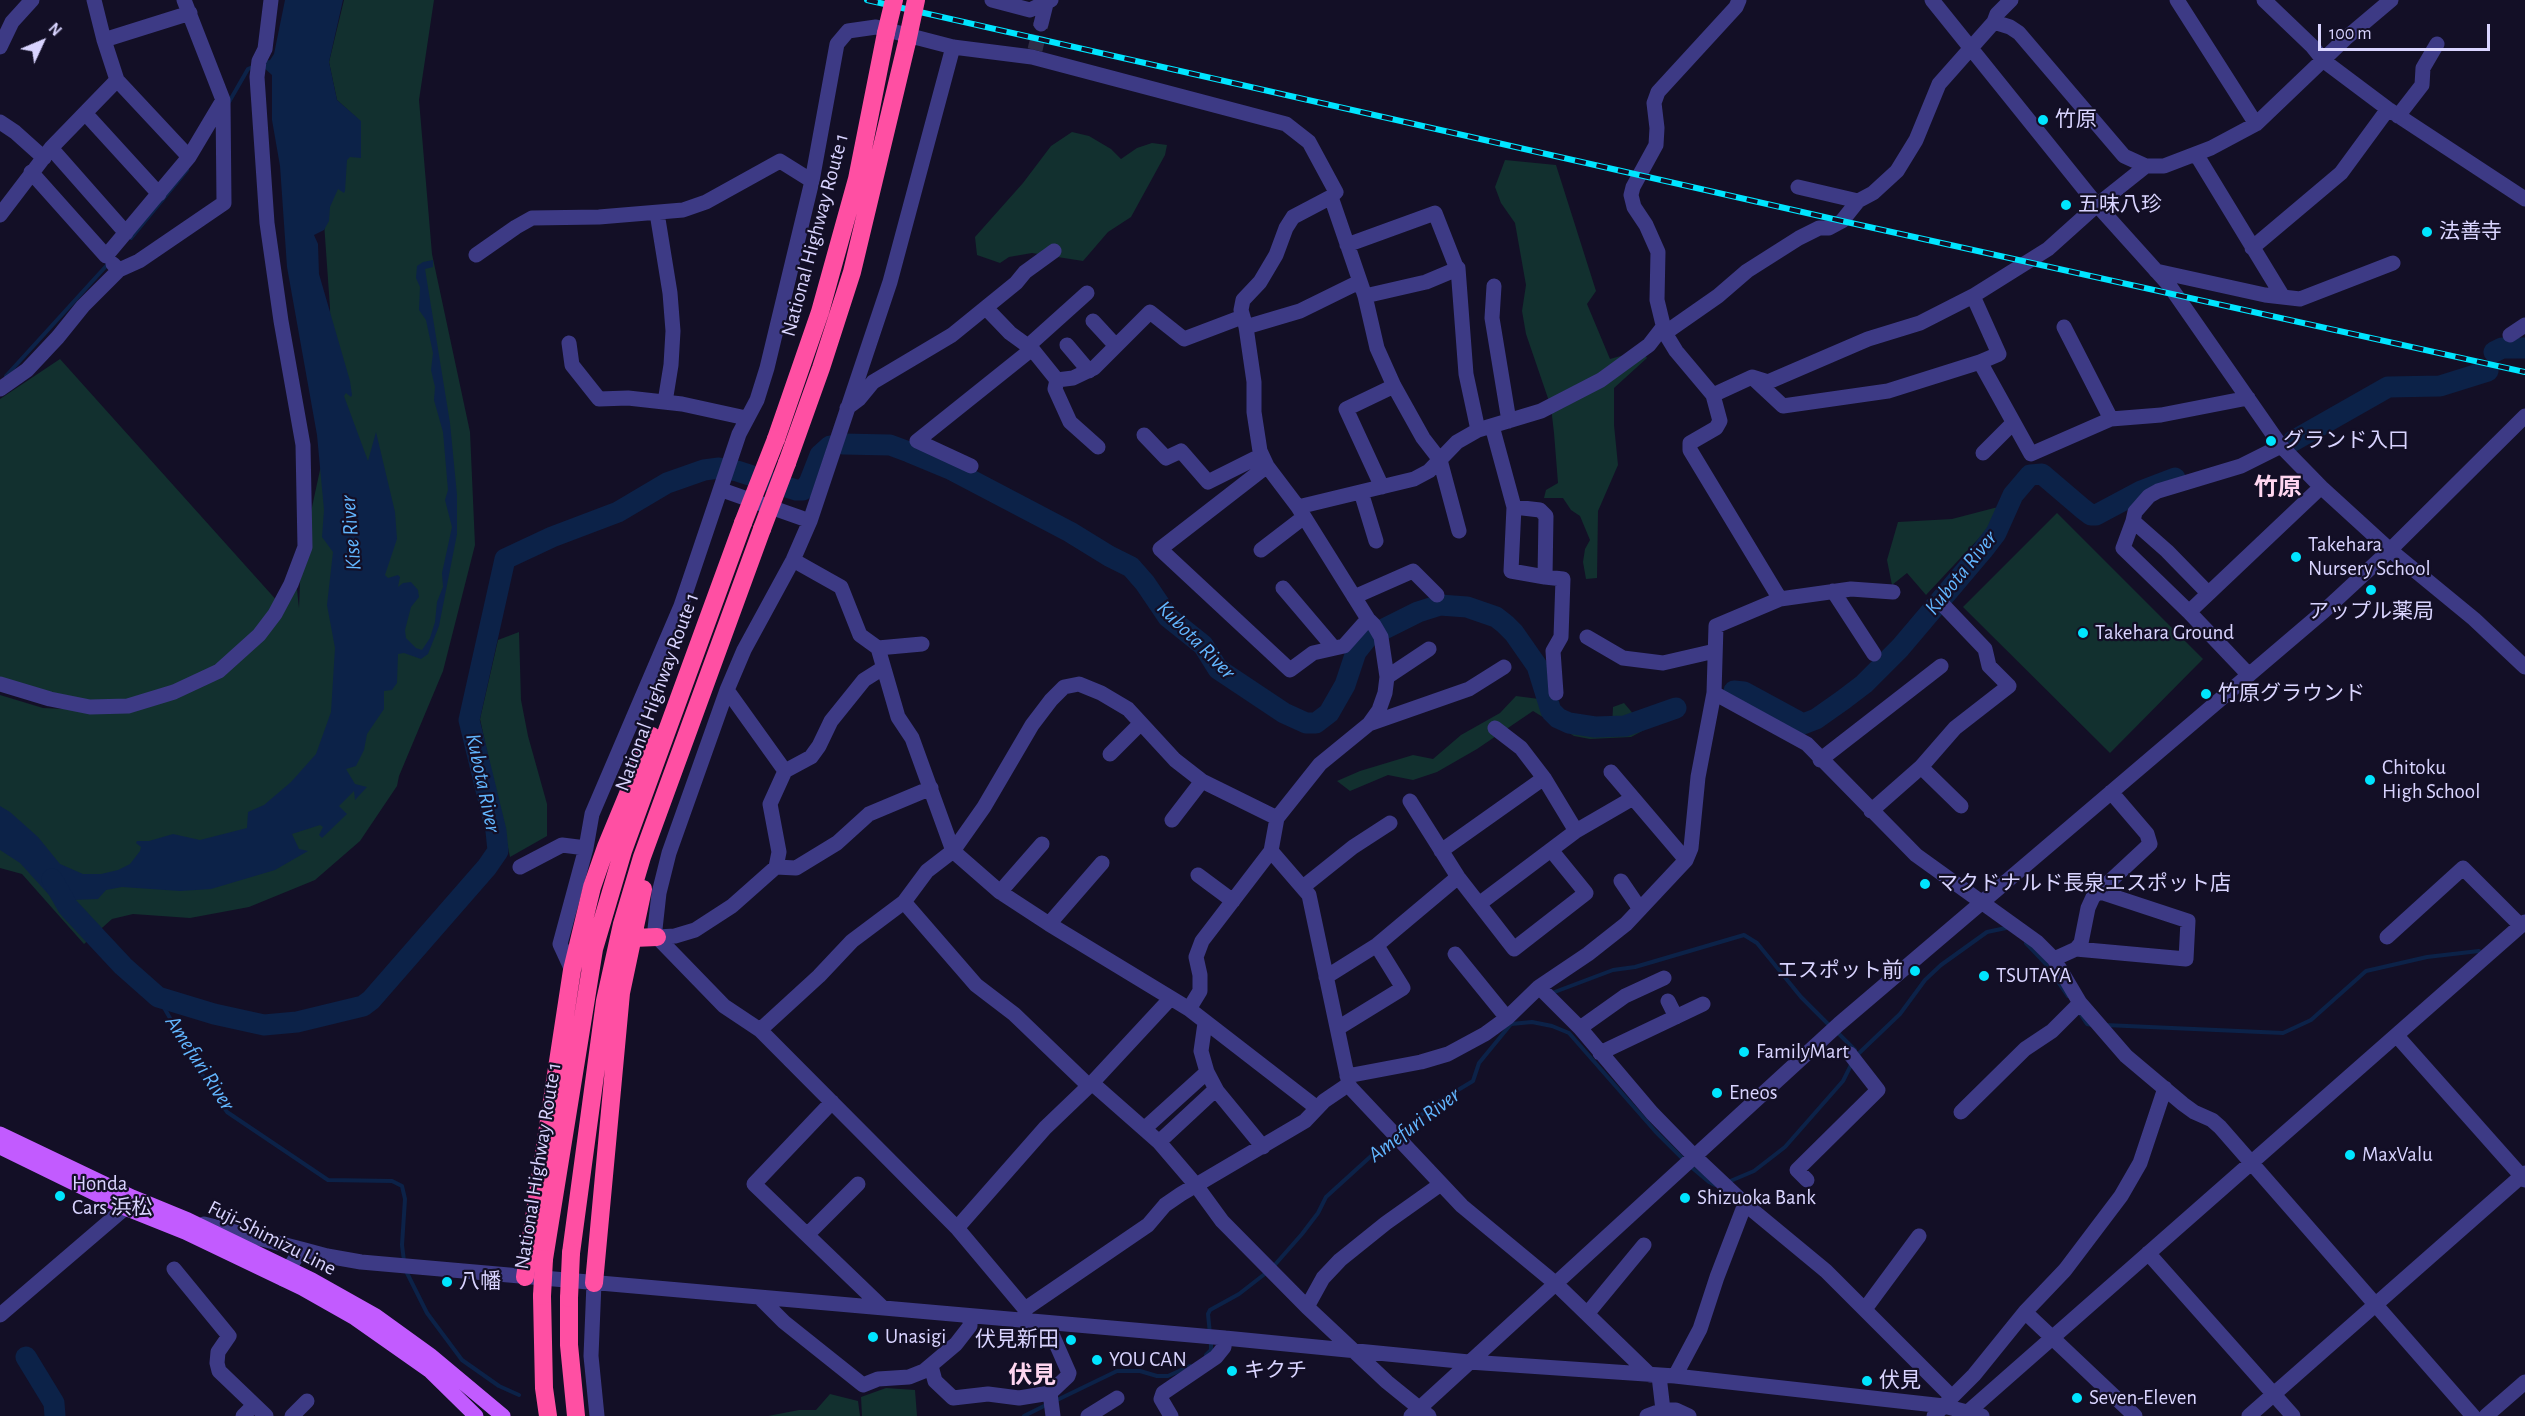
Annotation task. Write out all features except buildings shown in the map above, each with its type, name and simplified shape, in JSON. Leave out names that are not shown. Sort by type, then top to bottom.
[{"type":"highway","name":"National Highway Route 1","points":[[548,1416],[542,1365],[544,1259],[594,949],[622,851],[776,439],[820,312],[857,178],[894,0]]},
{"type":"highway","name":"National Highway Route 1","points":[[576,1416],[569,1345],[570,1254],[609,977],[635,878],[821,369],[852,272],[916,0]]},
{"type":"highway","points":[[525,1276],[572,970],[592,887],[606,847],[664,709],[681,693]]},
{"type":"highway","points":[[594,1283],[621,993],[659,810]]},
{"type":"highway","points":[[633,939],[657,937]]},
{"type":"main road","name":"Fuji-Shimizu Line","points":[[0,1134],[170,1227],[287,1274],[356,1318],[429,1370],[476,1416]]},
{"type":"main road","name":"Fuji-Shimizu Line","points":[[0,1147],[128,1203],[188,1220],[287,1274],[376,1316],[430,1354],[503,1416]]},
{"type":"street","points":[[1,38],[32,0]]},
{"type":"street","points":[[94,0],[117,80],[189,157]]},
{"type":"street","points":[[0,684],[50,699],[90,706],[128,706],[174,692],[219,671],[259,635],[276,614],[291,584],[305,547],[303,445],[267,224],[257,76],[259,61],[265,49],[271,0]]},
{"type":"street","points":[[992,0],[1030,10],[1049,2]]},
{"type":"street","points":[[1739,0],[1736,7],[1658,92],[1654,103],[1657,128],[1656,145],[1633,186],[1631,195],[1634,207],[1646,225],[1658,252],[1657,300],[1664,330],[1676,351],[1713,395],[1720,421],[1716,428],[1690,443],[1690,450],[1780,599]]},
{"type":"street","points":[[1932,0],[2097,204],[2185,305],[2282,446],[2321,487],[2390,550],[2474,619],[2525,667]]},
{"type":"street","points":[[1261,550],[1301,512],[1361,492],[1414,479],[1429,471],[1457,442],[1485,428],[1541,411],[1601,380],[1649,345],[1664,330],[1718,296],[1747,271],[1799,238],[1819,228],[1829,228],[1842,221],[1858,201],[1873,193],[1896,171],[1916,140],[1939,84],[2011,0]]},
{"type":"street","points":[[2177,0],[2256,124]]},
{"type":"street","points":[[2264,0],[2312,45],[2324,61],[2393,112],[2525,199]]},
{"type":"street","points":[[1994,22],[2010,27],[2019,33],[2124,156],[2146,166],[2164,166],[2211,148],[2256,124],[2346,38],[2391,0]]},
{"type":"street","points":[[1041,24],[1049,2]]},
{"type":"street","points":[[104,40],[187,6],[224,100],[224,203],[140,261],[113,264]]},
{"type":"street","points":[[572,970],[560,944],[586,848],[592,814],[681,606],[746,418],[757,399],[767,368],[812,181],[837,44],[848,31],[876,27],[953,46],[1034,53],[1286,124],[1309,142],[1336,192],[1331,198],[1293,217],[1260,282],[1243,300],[1241,310],[1254,382],[1254,411],[1264,460],[1301,512],[1375,627],[1387,677],[1385,693],[1379,710],[1369,724],[1320,764],[1277,818],[1271,851],[1202,941],[1196,957],[1200,975],[1200,991],[1189,1009]]},
{"type":"street","points":[[2252,248],[2341,173],[2393,112],[2422,85],[2422,68],[2438,44]]},
{"type":"street","points":[[953,46],[896,261],[810,521],[793,560],[744,650],[727,690],[669,853],[659,893],[655,929],[657,937],[723,1006],[760,1030],[957,1228],[1025,1315]]},
{"type":"street","points":[[0,214],[47,153],[117,80]]},
{"type":"street","points":[[0,389],[27,370],[83,306],[113,264],[126,233],[189,157],[224,100]]},
{"type":"street","points":[[85,113],[159,194]]},
{"type":"street","points":[[0,122],[47,153],[126,233]]},
{"type":"street","points":[[2196,154],[2283,297]]},
{"type":"street","points":[[476,255],[532,218],[683,210],[706,202],[780,161],[812,181]]},
{"type":"street","points":[[1713,395],[1752,377],[1768,382],[1868,339],[1920,323],[1973,296],[2031,261],[2097,204],[2146,166]]},
{"type":"street","points":[[32,172],[113,264]]},
{"type":"street","points":[[1798,186],[1858,201]]},
{"type":"street","points":[[1331,198],[1362,289],[1377,348],[1394,386],[1423,438],[1440,460],[1459,531]]},
{"type":"street","points":[[657,213],[670,293],[672,331],[665,402]]},
{"type":"street","points":[[1347,245],[1435,213],[1458,269],[1466,374],[1514,507],[1511,571],[1563,579],[1561,637],[1553,651],[1556,693]]},
{"type":"street","points":[[847,408],[859,399],[873,382],[952,335],[1016,283],[1025,272],[1054,251]]},
{"type":"street","points":[[2157,271],[2300,299],[2393,263]]},
{"type":"street","points":[[1057,380],[1073,378],[1089,371],[1150,312],[1184,339],[1244,322],[1300,311],[1362,289],[1426,282],[1458,269]]},
{"type":"street","points":[[1494,286],[1492,318],[1509,421]]},
{"type":"street","points":[[971,466],[916,441],[1030,347],[1087,293]]},
{"type":"street","points":[[1752,377],[1783,406],[1888,391],[1980,362],[1999,354],[1973,296]]},
{"type":"street","points":[[986,308],[1010,333],[1030,347],[1057,380]]},
{"type":"street","points":[[1093,321],[1116,346]]},
{"type":"street","points":[[2510,335],[2525,325]]},
{"type":"street","points":[[2064,327],[2111,419]]},
{"type":"street","points":[[569,343],[572,365],[599,399],[628,398],[682,404],[746,418]]},
{"type":"street","points":[[1067,345],[1089,371]]},
{"type":"street","points":[[1980,362],[2031,454],[2111,419],[2161,416],[2248,398]]},
{"type":"street","points":[[1057,380],[1055,389],[1070,422],[1098,447]]},
{"type":"street","points":[[1382,487],[1346,409],[1394,386]]},
{"type":"street","points":[[904,902],[976,985],[1014,1014],[1090,1084],[1159,1142],[1196,1184],[1222,1221],[1307,1307],[1420,1414],[1469,1362],[1839,1024],[2324,611],[2390,550],[2525,416]]},
{"type":"street","points":[[1983,453],[2013,423]]},
{"type":"street","points":[[1144,435],[1166,458],[1181,451],[1208,482],[1264,460]]},
{"type":"street","points":[[2249,675],[2123,548],[2135,512],[2149,496],[2158,490],[2241,466],[2282,446]]},
{"type":"street","points":[[1264,460],[1237,491],[1160,549],[1290,670],[1313,653],[1344,646],[1375,627]]},
{"type":"street","points":[[726,475],[810,521]]},
{"type":"street","points":[[2189,612],[2321,487]]},
{"type":"street","points":[[1361,492],[1376,541]]},
{"type":"street","points":[[1514,507],[1540,510],[1546,516],[1545,577]]},
{"type":"street","points":[[2133,521],[2167,551],[2208,593]]},
{"type":"street","points":[[793,560],[841,587],[860,635],[878,648],[898,717],[912,738],[953,851],[980,877],[1000,892],[1048,924],[1189,1009],[1317,1108]]},
{"type":"street","points":[[1354,597],[1413,572],[1437,595]]},
{"type":"street","points":[[1283,588],[1334,648]]},
{"type":"street","points":[[1025,1315],[1148,1225],[1165,1205],[1196,1184],[1263,1147],[1305,1120],[1348,1080],[1448,1054],[1478,1038],[1507,1018],[1539,987],[1588,954],[1641,909],[1686,860],[1691,848],[1698,777],[1714,693],[1716,626],[1780,599],[1851,589],[1893,592]]},
{"type":"street","points":[[1833,591],[1874,654]]},
{"type":"street","points":[[1871,811],[1921,767],[1955,728],[2009,686],[1989,666],[1985,649],[1944,606]]},
{"type":"street","points":[[1587,637],[1623,658],[1663,663],[1715,651]]},
{"type":"street","points":[[878,648],[922,644]]},
{"type":"street","points":[[1387,677],[1429,649]]},
{"type":"street","points":[[1820,760],[1941,666]]},
{"type":"street","points":[[1369,724],[1469,689],[1504,667]]},
{"type":"street","points":[[657,937],[675,936],[695,930],[732,906],[776,867],[778,852],[770,804],[784,771],[811,757],[831,721],[864,680],[883,668]]},
{"type":"street","points":[[760,1030],[819,976],[852,941],[904,902],[927,871],[953,851],[984,807],[1032,725],[1064,687],[1079,684],[1101,693],[1128,709],[1175,760],[1202,781],[1277,818]]},
{"type":"street","points":[[727,690],[784,771]]},
{"type":"street","points":[[1714,693],[1807,744],[1820,760],[1916,855],[2023,930],[2054,959],[2080,1003],[2126,1056],[2194,1112],[2212,1120],[2474,1416]]},
{"type":"street","points":[[1110,754],[1141,723]]},
{"type":"street","points":[[1495,728],[1521,748],[1544,778],[1576,831]]},
{"type":"street","points":[[1921,767],[1960,806]]},
{"type":"street","points":[[1611,772],[1686,860]]},
{"type":"street","points":[[1441,851],[1544,778]]},
{"type":"street","points":[[1172,820],[1202,781]]},
{"type":"street","points":[[776,867],[796,868],[837,843],[869,814],[930,788]]},
{"type":"street","points":[[2054,959],[2076,949],[2081,943],[2088,908],[2097,891],[2150,844],[2147,834],[2111,792]]},
{"type":"street","points":[[1479,904],[1576,831],[1633,798]]},
{"type":"street","points":[[1410,801],[1458,877],[1514,949],[1586,893],[1551,850]]},
{"type":"street","points":[[1303,887],[1353,847],[1390,823]]},
{"type":"street","points":[[1000,892],[1042,844]]},
{"type":"street","points":[[520,867],[562,845],[586,848]]},
{"type":"street","points":[[1271,851],[1309,895],[1348,1080],[1441,1184],[1481,1223],[1555,1283],[1655,1376],[1664,1410]]},
{"type":"street","points":[[1048,924],[1102,863]]},
{"type":"street","points":[[170,1227],[188,1220],[327,1256],[361,1262],[970,1316],[1025,1315],[1047,1323],[1469,1362],[1675,1376],[1943,1406],[1979,1415],[2053,1339],[2148,1253],[2523,924],[2463,868],[2387,937]]},
{"type":"street","points":[[1198,875],[1233,901]]},
{"type":"street","points":[[1326,977],[1377,946],[1458,877]]},
{"type":"street","points":[[1621,881],[1641,909]]},
{"type":"street","points":[[2076,949],[2186,959],[2188,921],[2097,891]]},
{"type":"street","points":[[1338,1028],[1403,988],[1377,946]]},
{"type":"street","points":[[1455,954],[1507,1018]]},
{"type":"street","points":[[1580,1028],[1625,996],[1664,978]]},
{"type":"street","points":[[1539,987],[1580,1028],[1652,1113],[1694,1156],[1745,1204],[1826,1271],[1865,1309],[1943,1406]]},
{"type":"street","points":[[957,1228],[1045,1128],[1170,999]]},
{"type":"street","points":[[1668,1001],[1676,1017]]},
{"type":"street","points":[[1961,1112],[2025,1049],[2052,1031],[2080,1003]]},
{"type":"street","points":[[1600,1053],[1703,1004]]},
{"type":"street","points":[[1205,1023],[1201,1051],[1207,1072],[1216,1089],[1263,1147]]},
{"type":"street","points":[[2249,1416],[2524,1176],[2397,1036]]},
{"type":"street","points":[[1807,1180],[1797,1170],[1878,1090],[1850,1054]]},
{"type":"street","points":[[1144,1129],[1207,1072]]},
{"type":"street","points":[[1943,1406],[1989,1358],[2025,1312],[2065,1270],[2121,1197],[2140,1163],[2165,1088]]},
{"type":"street","points":[[1159,1142],[1216,1089]]},
{"type":"street","points":[[832,1102],[754,1184],[883,1308]]},
{"type":"street","points":[[807,1235],[858,1184]]},
{"type":"street","points":[[1307,1307],[1323,1278],[1340,1260],[1386,1223],[1441,1184]]},
{"type":"street","points":[[0,1315],[128,1203]]},
{"type":"street","points":[[1675,1376],[1700,1329],[1745,1204]]},
{"type":"street","points":[[1865,1309],[1919,1236]]},
{"type":"street","points":[[1587,1314],[1644,1245]]},
{"type":"street","points":[[287,1274],[301,1249]]},
{"type":"street","points":[[2148,1253],[2293,1416]]},
{"type":"street","points":[[174,1269],[229,1336],[219,1352],[217,1363],[219,1371],[255,1412]]},
{"type":"street","points":[[594,1283],[591,1356],[597,1416]]},
{"type":"street","points":[[760,1298],[784,1322],[862,1385],[878,1379],[915,1376],[931,1366],[957,1344],[970,1326],[970,1316]]},
{"type":"street","points":[[2025,1312],[2135,1416]]},
{"type":"street","points":[[931,1366],[935,1381],[953,1398],[988,1395],[1019,1398],[1050,1393],[1069,1373],[1047,1323]]},
{"type":"street","points":[[1171,1416],[1161,1399],[1163,1393],[1216,1357],[1224,1347],[1225,1338]]},
{"type":"street","points":[[2486,1416],[2525,1382]]},
{"type":"street","points":[[1050,1393],[1053,1416]]},
{"type":"street","points":[[1088,1416],[1117,1398]]},
{"type":"street","points":[[292,1416],[307,1401]]},
{"type":"street","points":[[1647,1416],[1664,1410],[1676,1410],[1689,1416]]},
{"type":"green space","points":[[344,0],[434,0],[419,100],[432,254],[470,432],[475,545],[443,671],[399,776],[397,786],[360,841],[315,880],[249,907],[190,918],[133,914],[112,919],[84,944],[22,874],[0,868],[0,695],[43,708],[131,712],[64,701],[0,684],[0,399],[60,359],[279,603],[296,580],[299,608],[301,558],[331,419],[330,308],[322,194],[358,119],[337,100],[329,62]]},
{"type":"green space","points":[[1072,132],[1089,136],[1111,149],[1121,159],[1137,148],[1152,143],[1167,145],[1165,155],[1131,217],[1108,232],[1083,261],[1032,253],[1009,257],[1000,263],[977,255],[975,237],[1023,183],[1051,146]]},
{"type":"green space","points":[[1505,160],[1556,165],[1596,291],[1587,304],[1610,359],[1642,350],[1647,358],[1614,388],[1614,425],[1618,465],[1598,511],[1597,578],[1586,579],[1583,562],[1585,549],[1590,540],[1580,516],[1571,510],[1563,498],[1544,498],[1546,490],[1558,483],[1551,407],[1526,334],[1522,311],[1526,285],[1515,223],[1501,203],[1495,187]]},
{"type":"green space","points":[[1998,507],[1995,521],[1926,595],[1907,573],[1892,585],[1887,560],[1898,522],[1952,519]]},
{"type":"green space","name":"Takehara Ground","points":[[2057,513],[2203,659],[2110,753],[1963,607]]},
{"type":"green space","points":[[519,632],[521,700],[528,736],[547,804],[547,836],[510,857],[480,719],[498,640]]},
{"type":"green space","points":[[1516,696],[1539,699],[1558,718],[1569,723],[1612,728],[1613,707],[1624,703],[1646,729],[1631,737],[1590,739],[1574,736],[1533,711],[1477,749],[1437,772],[1413,780],[1388,775],[1350,791],[1337,781],[1360,771],[1413,755],[1433,759],[1461,735],[1500,713]]},
{"type":"green space","points":[[886,1388],[915,1390],[917,1416],[862,1416],[861,1397]]},
{"type":"green space","points":[[830,1394],[858,1401],[860,1416],[768,1416],[799,1410],[816,1410]]},
{"type":"water","name":"Kise River","points":[[285,0],[343,0],[329,62],[337,100],[361,121],[361,158],[350,157],[347,160],[345,191],[344,193],[338,189],[330,207],[329,221],[324,230],[314,235],[318,244],[319,274],[350,381],[352,395],[351,397],[346,393],[344,396],[368,461],[376,432],[395,512],[397,539],[385,575],[388,578],[398,575],[400,577],[398,587],[403,583],[411,582],[418,590],[419,597],[411,607],[405,630],[406,638],[416,648],[422,650],[430,638],[435,622],[452,527],[445,500],[448,490],[443,432],[434,400],[435,387],[431,370],[433,353],[426,320],[419,310],[420,287],[416,278],[417,266],[433,260],[433,267],[425,269],[450,423],[457,495],[457,534],[439,626],[428,654],[421,659],[404,653],[398,654],[397,683],[392,690],[384,691],[384,709],[367,734],[364,750],[356,766],[346,769],[355,784],[367,787],[355,800],[354,791],[339,806],[347,814],[322,838],[319,835],[323,827],[320,825],[292,834],[299,849],[308,851],[275,870],[211,889],[180,891],[122,887],[106,890],[98,899],[72,900],[59,906],[20,863],[0,850],[0,806],[38,837],[60,864],[83,874],[101,874],[118,870],[130,864],[140,851],[141,847],[136,843],[137,841],[149,841],[173,834],[200,840],[247,828],[248,812],[264,805],[291,782],[316,754],[331,712],[335,648],[327,605],[333,552],[322,537],[324,510],[317,435],[287,267],[280,166],[272,120],[272,75],[264,68],[265,61],[270,60],[274,54]]},
{"type":"waterway","points":[[229,102],[248,69],[255,66]]},
{"type":"waterway","points":[[131,238],[187,170]]},
{"type":"waterway","points":[[6,376],[108,264]]},
{"type":"waterway","name":"Kubota River","points":[[2494,352],[2502,348],[2525,348]]},
{"type":"waterway","name":"Kubota River","points":[[2293,441],[2388,387],[2440,386],[2488,371]]},
{"type":"waterway","name":"Kubota River","points":[[843,444],[890,445],[950,469],[1131,567],[1168,617],[1203,645],[1218,669],[1284,713],[1306,723],[1316,723],[1329,713],[1345,685],[1356,652],[1368,637],[1418,612],[1440,605],[1467,607],[1496,617],[1505,624],[1537,666],[1551,711],[1558,718],[1569,723],[1595,727],[1625,726],[1676,708]]},
{"type":"waterway","name":"Kubota River","points":[[52,879],[68,907],[123,966],[158,997],[214,1014],[264,1025],[297,1022],[363,1006],[371,1000],[487,867],[498,851],[496,831],[469,720],[505,559],[552,537],[618,512],[667,483],[704,470],[719,468],[737,471],[796,490],[803,490],[809,483],[820,455],[830,446]]},
{"type":"waterway","name":"Kubota River","points":[[1734,691],[1744,692],[1803,724],[1816,719],[1843,700],[1864,684],[1900,648],[1983,550],[1996,533],[2013,495],[2030,475],[2042,474],[2091,515],[2096,515],[2141,491],[2175,478]]},
{"type":"waterway","points":[[1855,1057],[1900,1014],[1925,980],[1941,965],[1987,932],[2006,928]]},
{"type":"waterway","name":"Amefuri River","points":[[1552,993],[1613,970],[1635,967],[1744,935],[1757,943],[1801,997],[1831,1027]]},
{"type":"waterway","points":[[2026,943],[2045,963],[2068,996]]},
{"type":"waterway","points":[[2105,1025],[2283,1033],[2311,1020],[2366,971],[2427,957],[2479,951]]},
{"type":"waterway","name":"Amefuri River","points":[[158,997],[200,1071],[227,1112],[328,1180],[392,1181],[402,1186],[405,1199],[402,1245],[404,1261]]},
{"type":"waterway","points":[[2079,1012],[2087,1024],[2092,1025]]},
{"type":"waterway","points":[[1511,1024],[1532,1022],[1552,1026],[1569,1033],[1655,1131],[1685,1161]]},
{"type":"waterway","name":"Amefuri River","points":[[1403,1137],[1420,1116],[1433,1105],[1473,1081],[1479,1063],[1511,1024]]},
{"type":"waterway","name":"Amefuri River","points":[[1837,1032],[1855,1050]]},
{"type":"waterway","points":[[1728,1182],[1754,1171],[1785,1147],[1843,1081],[1852,1063]]},
{"type":"waterway","name":"Amefuri River","points":[[1272,1268],[1318,1213],[1326,1197],[1381,1147],[1394,1141]]},
{"type":"waterway","points":[[1690,1166],[1715,1185]]},
{"type":"waterway","name":"Amefuri River","points":[[406,1271],[427,1313],[462,1360],[499,1386],[519,1395]]},
{"type":"waterway","name":"Amefuri River","points":[[1210,1334],[1208,1314],[1210,1310],[1239,1294],[1266,1273]]},
{"type":"waterway","name":"Amefuri River","points":[[1206,1355],[1211,1350],[1211,1341]]},
{"type":"waterway","points":[[26,1357],[54,1403],[55,1416]]},
{"type":"waterway","name":"Amefuri River","points":[[1055,1401],[1117,1371],[1140,1371],[1157,1376],[1168,1376],[1190,1366]]},
{"type":"waterway","name":"Amefuri River","points":[[1024,1416],[1048,1404]]},
{"type":"tunnel","points":[[1035,50],[1041,24]]},
{"type":"railway","points":[[867,0],[1842,221],[2525,372]]},
{"type":"place","name":"竹原","points":[[2043,120]]},
{"type":"place","name":"五味八珍","points":[[2066,205]]},
{"type":"place","name":"法善寺","points":[[2427,232]]},
{"type":"place","name":"グランド入口","points":[[2271,441]]},
{"type":"place","name":"Takehara Nursery School","points":[[2296,557]]},
{"type":"place","name":"アップル薬局","points":[[2371,590]]},
{"type":"place","name":"Takehara Ground","points":[[2083,633]]},
{"type":"place","name":"竹原グラウンド","points":[[2206,694]]},
{"type":"place","name":"Chitoku High School","points":[[2370,780]]},
{"type":"place","name":"マクドナルド長泉エスポット店","points":[[1925,884]]},
{"type":"place","name":"エスポット前","points":[[1915,971]]},
{"type":"place","name":"TSUTAYA","points":[[1984,976]]},
{"type":"place","name":"FamilyMart","points":[[1744,1052]]},
{"type":"place","name":"Eneos","points":[[1717,1093]]},
{"type":"place","name":"MaxValu","points":[[2350,1155]]},
{"type":"place","name":"Honda Cars 浜松","points":[[60,1196]]},
{"type":"place","name":"Shizuoka Bank","points":[[1685,1198]]},
{"type":"place","name":"八幡","points":[[447,1282]]},
{"type":"place","name":"Unasigi","points":[[873,1337]]},
{"type":"place","name":"伏見新田","points":[[1071,1340]]},
{"type":"place","name":"YOU CAN","points":[[1097,1360]]},
{"type":"place","name":"キクチ","points":[[1232,1371]]},
{"type":"place","name":"伏見","points":[[1867,1381]]},
{"type":"place","name":"Seven-Eleven","points":[[2077,1398]]},
{"type":"district","name":"竹原","points":[[2278,488]]},
{"type":"district","name":"伏見","points":[[1032,1376]]}]
